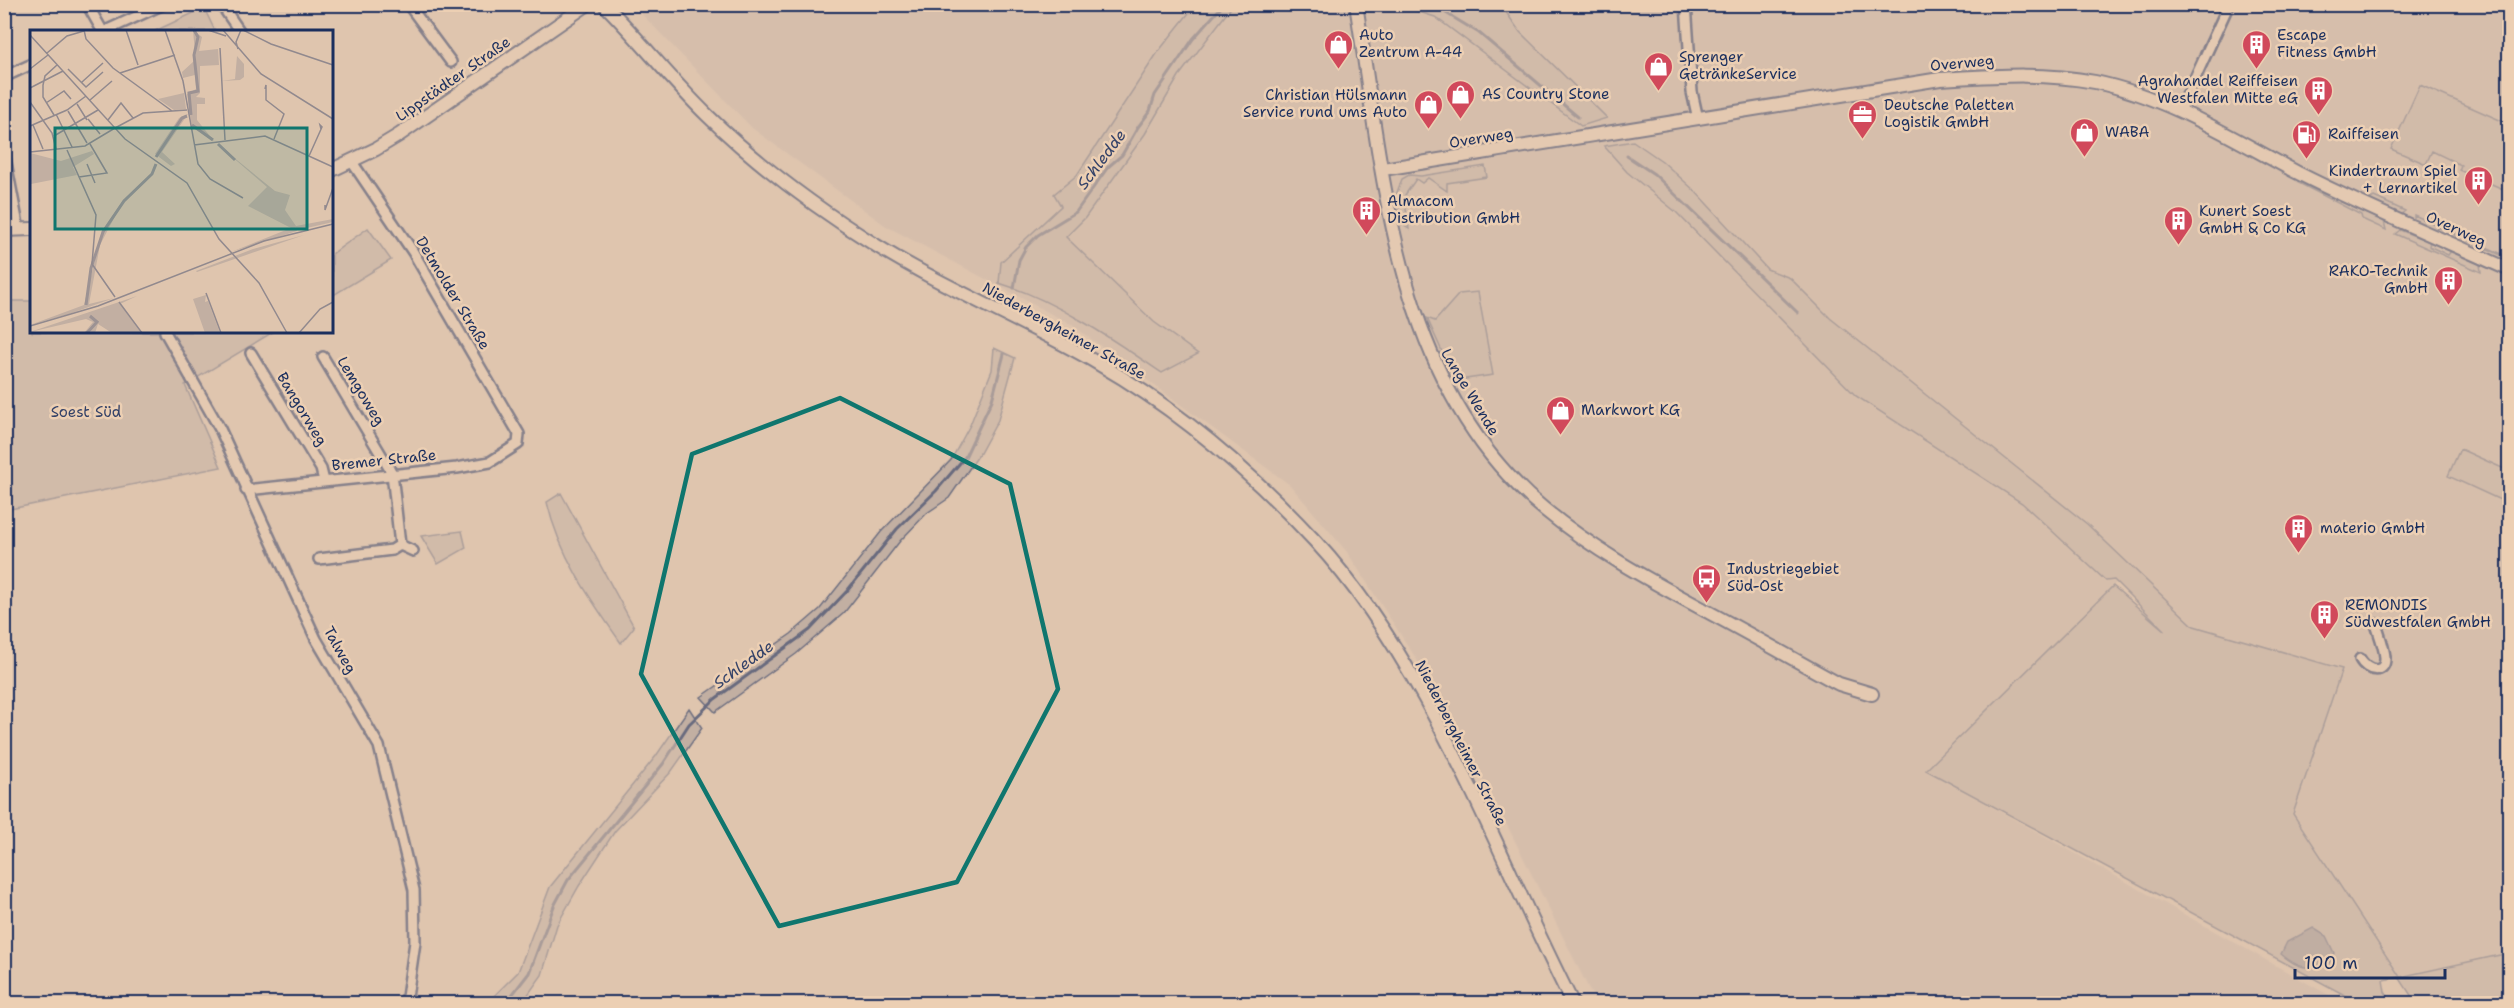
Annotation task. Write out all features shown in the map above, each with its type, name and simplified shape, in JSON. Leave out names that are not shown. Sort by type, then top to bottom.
[{"type":"street","points":[[87,4],[102,30]]},
{"type":"street","points":[[107,30],[164,4]]},
{"type":"street","points":[[221,4],[239,30]]},
{"type":"street","points":[[408,4],[451,62]]},
{"type":"street","name":"Lippstädter Straße","points":[[333,168],[352,162],[399,135],[588,4]]},
{"type":"street","name":"Niederbergheimer Straße","points":[[604,4],[705,113],[742,148],[796,192],[879,247],[1098,364],[1157,400],[1237,463],[1278,502],[1319,545],[1366,605],[1414,680],[1573,1004]]},
{"type":"street","name":"Lange Wende","points":[[1356,4],[1403,274],[1430,356],[1482,443],[1519,486],[1542,508],[1593,546],[1645,579],[1839,684],[1872,694]]},
{"type":"street","points":[[1686,4],[1692,92],[1698,119]]},
{"type":"street","points":[[2181,111],[2229,4]]},
{"type":"street","points":[[4,76],[30,65]]},
{"type":"street","name":"Overweg","points":[[1383,169],[1940,79],[2017,74],[2096,83],[2181,111],[2304,175],[2510,270]]},
{"type":"street","points":[[4,152],[25,229],[4,230]]},
{"type":"street","name":"Detmolder Straße","points":[[352,162],[413,252],[519,434],[518,444]]},
{"type":"street","name":"Talweg","points":[[166,333],[220,429],[316,639],[329,665],[369,725],[387,771],[414,890],[416,913],[406,1004]]},
{"type":"street","name":"Bangorweg","points":[[251,353],[321,469],[324,481]]},
{"type":"street","name":"Lemgoweg","points":[[323,357],[392,473]]},
{"type":"street","name":"Bremer Straße","points":[[246,490],[457,468],[490,462],[518,444]]},
{"type":"street","points":[[392,473],[400,545]]},
{"type":"street","points":[[400,545],[413,551]]},
{"type":"street","points":[[318,559],[392,550],[400,545]]},
{"type":"street","points":[[2360,659],[2364,666],[2373,670],[2380,668],[2384,663],[2385,656],[2376,624]]},
{"type":"highlighted area","points":[[840,398],[1010,484],[1058,689],[957,882],[779,926],[641,674],[692,454]]},
{"type":"shaded area","points":[[633,5],[2509,5],[2509,471],[2460,449],[2448,476],[2509,504],[2509,953],[2400,977],[2293,814],[2342,669],[2194,626],[2132,567],[1926,770],[2341,1002],[1596,1003],[1508,827],[1430,680],[1347,552],[1290,485],[1072,325],[886,226],[752,128]]},
{"type":"shaded area","points":[[2313,928],[2326,936],[2334,953],[2329,963],[2304,967],[2293,963],[2281,954],[2287,942]]},
{"type":"green space","points":[[1196,4],[1233,5],[1179,76],[1145,134],[1085,218],[1066,237],[1154,322],[1198,354],[1162,373],[1063,310],[999,283],[1001,262],[1061,206],[1054,194],[1077,175],[1158,52]]},
{"type":"green space","points":[[1397,5],[1501,5],[1520,32],[1607,118],[1581,126],[1435,17]]},
{"type":"green space","points":[[204,8],[215,30],[157,30]]},
{"type":"green space","points":[[2420,85],[2509,124],[2509,175],[2503,189],[2459,170],[2461,165],[2432,151],[2426,164],[2391,149]]},
{"type":"green space","points":[[1633,141],[1662,161],[1695,191],[1767,269],[1790,278],[1830,318],[2087,524],[2194,626],[2342,669],[2293,814],[2400,977],[2509,953],[2509,993],[2459,1003],[2416,1003],[2399,977],[2383,980],[2385,992],[2392,1003],[2342,1003],[2354,1000],[1926,770],[2113,586],[2165,631],[2114,580],[2106,581],[2022,503],[1856,396],[1676,212],[1627,172],[1604,146]]},
{"type":"green space","points":[[1485,166],[1487,177],[1447,183],[1447,191],[1428,178],[1422,183],[1416,179],[1405,195],[1411,201],[1405,202],[1409,229],[1400,223],[1396,195],[1402,179],[1409,175],[1421,176]]},
{"type":"green space","points":[[2297,182],[2384,221],[2386,230],[2362,219],[2361,215]]},
{"type":"green space","points":[[2374,197],[2405,211],[2399,216],[2367,201]]},
{"type":"green space","points":[[2414,215],[2509,257],[2509,265],[2503,262],[2505,257],[2486,248],[2483,253],[2455,241],[2457,236],[2438,227],[2435,231],[2414,222]]},
{"type":"green space","points":[[368,228],[391,260],[333,295],[333,253]]},
{"type":"green space","points":[[2400,230],[2430,242],[2429,246],[2448,255],[2451,251],[2480,264],[2481,272],[2395,234]]},
{"type":"green space","points":[[1478,292],[1493,375],[1459,380],[1454,378],[1427,318],[1435,321],[1459,294]]},
{"type":"green space","name":"Soest Süd","points":[[4,301],[30,301],[30,333],[271,333],[185,385],[221,467],[5,510]]},
{"type":"green space","points":[[994,348],[1015,358],[998,420],[980,453],[949,498],[927,513],[900,541],[844,613],[796,654],[715,712],[701,697],[791,634],[820,609],[881,532],[951,460],[970,425],[992,370]]},
{"type":"green space","points":[[2460,449],[2509,471],[2509,504],[2448,476]]},
{"type":"green space","points":[[561,493],[634,627],[621,643],[587,593],[559,540],[547,502]]},
{"type":"green space","points":[[462,531],[466,548],[438,564],[421,536]]},
{"type":"green space","points":[[689,708],[702,728],[671,772],[615,831],[579,886],[557,925],[542,975],[522,1003],[487,1003],[518,972],[550,887],[656,756]]},
{"type":"waterway","name":"Schledde","points":[[1014,288],[1019,260],[1026,247],[1038,235],[1076,212],[1108,167],[1122,155],[1150,111],[1155,95],[1193,39],[1224,4]]},
{"type":"waterway","points":[[1431,4],[1479,33],[1578,117]]},
{"type":"waterway","points":[[1627,156],[1654,174],[1798,313]]},
{"type":"waterway","name":"Schledde","points":[[505,1004],[529,973],[554,906],[568,880],[663,764],[689,724],[715,699],[810,630],[847,591],[897,529],[936,491],[965,457],[992,400],[1004,354]]},
{"type":"place","name":"Auto Zentrum A-44","points":[[1338,70]]},
{"type":"place","name":"Escape Fitness GmbH","points":[[2256,70]]},
{"type":"place","name":"Sprenger GetränkeService","points":[[1658,92]]},
{"type":"place","name":"Agrahandel Reiffeisen Westfalen Mitte eG","points":[[2319,116]]},
{"type":"place","name":"AS Country Stone","points":[[1461,120]]},
{"type":"place","name":"Christian Hülsmann Service rund ums Auto","points":[[1428,130]]},
{"type":"place","name":"Deutsche Paletten Logistik GmbH","points":[[1863,140]]},
{"type":"place","name":"WABA","points":[[2084,158]]},
{"type":"place","name":"Raiffeisen","points":[[2307,160]]},
{"type":"place","name":"Kindertraum Spiel + Lernartikel","points":[[2478,206]]},
{"type":"place","name":"Almacom Distribution GmbH","points":[[1366,236]]},
{"type":"place","name":"Kunert Soest GmbH & Co KG","points":[[2178,246]]},
{"type":"place","name":"RAKO-Technik GmbH","points":[[2449,306]]},
{"type":"place","name":"Markwort KG","points":[[1560,436]]},
{"type":"place","name":"materio GmbH","points":[[2299,554]]},
{"type":"place","name":"Industriegebiet Süd-Ost","points":[[1706,604]]},
{"type":"place","name":"REMONDIS Südwestfalen GmbH","points":[[2324,640]]}]
